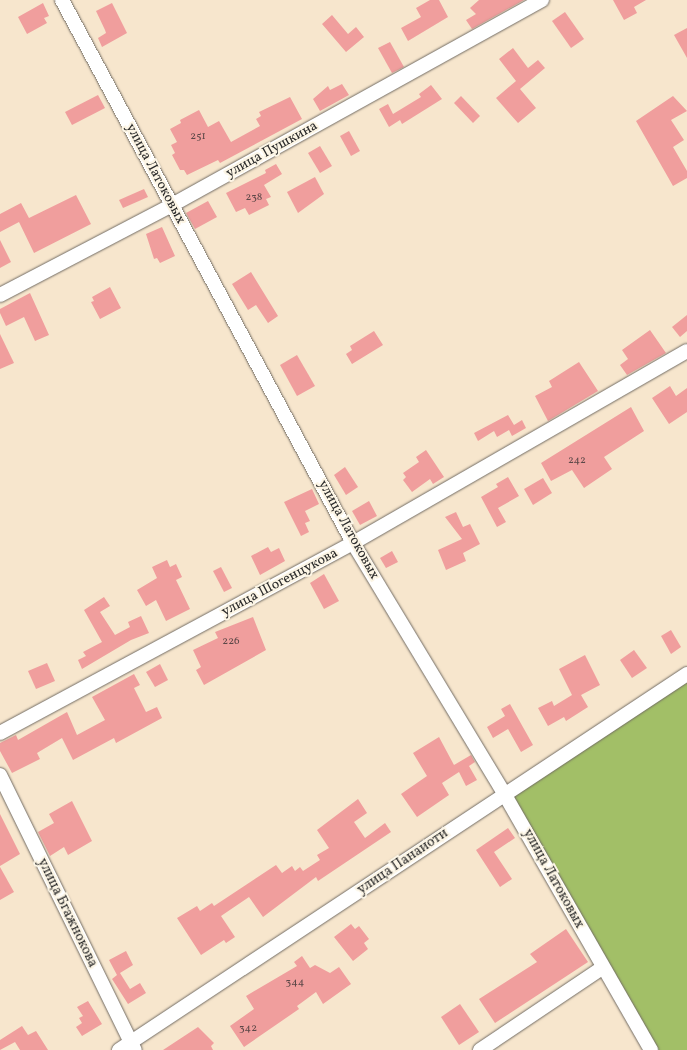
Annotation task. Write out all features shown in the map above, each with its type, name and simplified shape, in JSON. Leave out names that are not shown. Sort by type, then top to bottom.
[{"type":"street","name":"улица Латоковых","points":[[62,0],[353,544],[505,794],[602,968],[651,1050]]},
{"type":"street","name":"улица Пушкина","points":[[0,295],[172,205],[542,0]]},
{"type":"street","name":"улица Шогенцукова","points":[[0,733],[353,544],[687,351]]},
{"type":"street","name":"улица Панаиоти","points":[[129,1048],[505,794],[687,674]]},
{"type":"street","name":"улица Бгажнокова","points":[[0,775],[129,1048]]},
{"type":"street","points":[[480,1050],[602,968]]},
{"type":"green space","points":[[687,674],[687,1050],[651,1050],[505,795]]},
{"type":"building","points":[[430,0],[439,0],[448,17],[408,41],[401,28],[421,17],[416,8]]},
{"type":"building","points":[[479,0],[524,0],[472,29],[466,20],[476,14],[470,8]]},
{"type":"building","points":[[613,0],[646,0],[634,7],[637,13],[624,20]]},
{"type":"building","points":[[43,3],[49,16],[44,18],[47,23],[27,34],[18,17]]},
{"type":"building","points":[[112,3],[127,33],[102,47],[98,38],[106,33],[96,11]]},
{"type":"building","points":[[565,12],[584,39],[571,48],[552,21]]},
{"type":"building","points":[[332,15],[348,34],[356,27],[364,37],[346,52],[322,24]]},
{"type":"building","points":[[687,28],[687,58],[674,35]]},
{"type":"building","points":[[390,42],[404,67],[392,73],[378,48]]},
{"type":"building","points":[[513,48],[528,68],[538,60],[545,68],[520,89],[536,108],[518,123],[496,98],[516,81],[499,59]]},
{"type":"building","points":[[342,84],[349,95],[320,111],[313,99],[328,86],[330,90]]},
{"type":"building","points":[[431,85],[442,99],[402,124],[400,120],[389,127],[379,109],[388,104],[393,114],[421,97],[419,94]]},
{"type":"building","points":[[98,95],[105,108],[72,125],[65,112]]},
{"type":"building","points":[[461,96],[480,116],[473,123],[454,103]]},
{"type":"building","points":[[673,96],[687,111],[671,120],[684,140],[673,147],[687,171],[687,178],[673,186],[636,121]]},
{"type":"building","points":[[290,97],[302,119],[220,163],[218,160],[187,175],[184,170],[180,170],[172,155],[175,153],[171,145],[177,142],[170,129],[181,123],[180,120],[199,110],[208,127],[219,121],[231,142],[260,126],[256,119],[261,116],[259,112]]},
{"type":"building","points":[[349,131],[360,151],[351,156],[340,136]]},
{"type":"building","points":[[320,146],[332,166],[320,173],[308,153]]},
{"type":"building","points":[[276,164],[282,174],[264,185],[271,197],[266,199],[269,205],[249,215],[245,208],[236,212],[226,193],[266,173],[265,170]]},
{"type":"building","points":[[315,177],[324,194],[298,213],[287,192]]},
{"type":"building","points":[[144,189],[148,197],[123,208],[119,200]]},
{"type":"building","points":[[76,195],[91,224],[34,253],[19,222],[0,232],[0,214],[21,203],[29,218]]},
{"type":"building","points":[[208,201],[217,217],[195,229],[186,213]]},
{"type":"building","points":[[162,227],[175,256],[160,263],[157,258],[154,259],[146,234]]},
{"type":"building","points":[[0,240],[11,262],[0,268]]},
{"type":"building","points":[[251,272],[278,316],[268,323],[256,305],[248,310],[232,284]]},
{"type":"building","points":[[110,287],[121,308],[100,319],[91,302],[94,301],[92,297]]},
{"type":"building","points":[[30,293],[49,335],[35,341],[24,317],[6,326],[0,313],[0,309]]},
{"type":"building","points":[[687,315],[687,331],[680,337],[672,327]]},
{"type":"building","points":[[650,330],[666,353],[627,375],[620,365],[628,359],[622,350]]},
{"type":"building","points":[[374,331],[383,345],[352,364],[346,354],[352,350],[350,346]]},
{"type":"building","points":[[0,334],[14,363],[0,369]]},
{"type":"building","points":[[297,355],[315,386],[297,396],[280,365]]},
{"type":"building","points":[[579,362],[598,391],[548,421],[535,396],[552,387],[549,381]]},
{"type":"building","points":[[670,386],[676,396],[687,388],[687,412],[669,424],[652,398]]},
{"type":"building","points":[[631,407],[644,431],[604,457],[612,469],[584,488],[572,470],[551,481],[541,463]]},
{"type":"building","points":[[508,415],[514,425],[522,420],[526,428],[512,436],[509,430],[497,437],[494,431],[478,441],[474,433]]},
{"type":"building","points":[[426,450],[444,477],[433,484],[430,479],[412,492],[403,480],[406,477],[403,473],[419,462],[416,457]]},
{"type":"building","points":[[345,467],[358,487],[346,495],[334,475]]},
{"type":"building","points":[[508,477],[519,496],[498,508],[506,522],[497,527],[481,497],[498,487],[496,484]]},
{"type":"building","points":[[543,478],[552,493],[533,505],[524,489]]},
{"type":"building","points":[[312,489],[319,504],[305,511],[310,521],[305,523],[309,532],[301,536],[284,502]]},
{"type":"building","points":[[369,501],[377,516],[360,525],[352,511]]},
{"type":"building","points":[[456,512],[463,527],[470,524],[480,544],[463,553],[466,561],[446,570],[438,550],[462,539],[445,517]]},
{"type":"building","points":[[268,547],[271,552],[279,548],[285,561],[260,575],[251,556]]},
{"type":"building","points":[[392,551],[398,562],[386,568],[380,558]]},
{"type":"building","points":[[167,560],[170,567],[176,564],[182,577],[176,580],[190,609],[166,621],[156,600],[146,606],[137,590],[157,578],[152,567]]},
{"type":"building","points":[[221,567],[232,588],[224,592],[213,571]]},
{"type":"building","points":[[324,574],[339,601],[324,609],[310,583]]},
{"type":"building","points":[[104,597],[110,606],[100,612],[115,635],[130,627],[128,622],[141,616],[149,633],[131,640],[82,669],[78,660],[86,656],[83,652],[102,642],[84,610]]},
{"type":"building","points":[[253,617],[266,650],[204,685],[196,670],[201,667],[193,650],[218,638],[215,632]]},
{"type":"building","points":[[671,630],[681,647],[671,654],[661,636]]},
{"type":"building","points":[[634,650],[647,668],[632,678],[620,660]]},
{"type":"building","points":[[585,655],[600,685],[581,695],[588,707],[566,721],[564,717],[548,726],[538,708],[552,701],[554,706],[572,695],[559,669]]},
{"type":"building","points":[[47,663],[55,681],[36,689],[28,671]]},
{"type":"building","points":[[160,664],[168,680],[155,687],[146,672]]},
{"type":"building","points":[[134,674],[140,685],[134,688],[146,712],[157,707],[162,718],[116,743],[114,738],[73,760],[62,738],[37,753],[40,759],[12,773],[0,751],[0,743],[16,735],[18,740],[67,712],[77,735],[105,720],[92,697]]},
{"type":"building","points":[[510,704],[533,745],[521,752],[508,729],[493,738],[487,727],[505,716],[501,709]]},
{"type":"building","points":[[439,737],[454,765],[471,755],[475,762],[469,766],[477,780],[466,786],[459,772],[442,783],[449,795],[417,817],[401,794],[427,776],[413,753]]},
{"type":"building","points":[[358,799],[367,813],[354,822],[365,838],[385,823],[391,832],[318,881],[316,877],[263,917],[249,897],[221,916],[235,937],[226,943],[224,940],[201,955],[177,918],[197,906],[200,911],[212,903],[214,906],[276,865],[282,873],[292,866],[295,871],[300,867],[303,871],[320,860],[317,855],[329,848],[317,830]]},
{"type":"building","points":[[72,801],[92,841],[68,855],[64,847],[50,856],[38,832],[54,823],[49,814]]},
{"type":"building","points":[[0,814],[20,854],[0,866]]},
{"type":"building","points":[[508,828],[515,838],[494,852],[512,879],[500,887],[476,850]]},
{"type":"building","points":[[0,867],[14,892],[0,900]]},
{"type":"building","points":[[351,924],[355,929],[359,926],[369,939],[364,943],[368,949],[353,961],[334,937]]},
{"type":"building","points":[[566,929],[588,962],[495,1023],[479,999],[537,962],[530,954]]},
{"type":"building","points":[[126,951],[133,965],[120,973],[130,989],[140,983],[146,993],[128,1004],[112,979],[117,975],[109,960]]},
{"type":"building","points":[[302,956],[310,968],[315,965],[330,973],[339,967],[351,984],[323,1004],[316,992],[297,1006],[299,1009],[244,1047],[230,1026],[254,1009],[246,996],[297,966],[294,962]]},
{"type":"building","points":[[88,1001],[102,1024],[82,1036],[76,1027],[82,1023],[79,1018],[83,1016],[77,1007]]},
{"type":"building","points":[[460,1004],[479,1032],[459,1045],[441,1017]]},
{"type":"building","points":[[22,1026],[28,1035],[36,1031],[48,1050],[20,1050],[15,1042],[0,1050],[0,1040]]},
{"type":"building","points":[[198,1027],[214,1043],[211,1046],[213,1050],[163,1050]]}]
